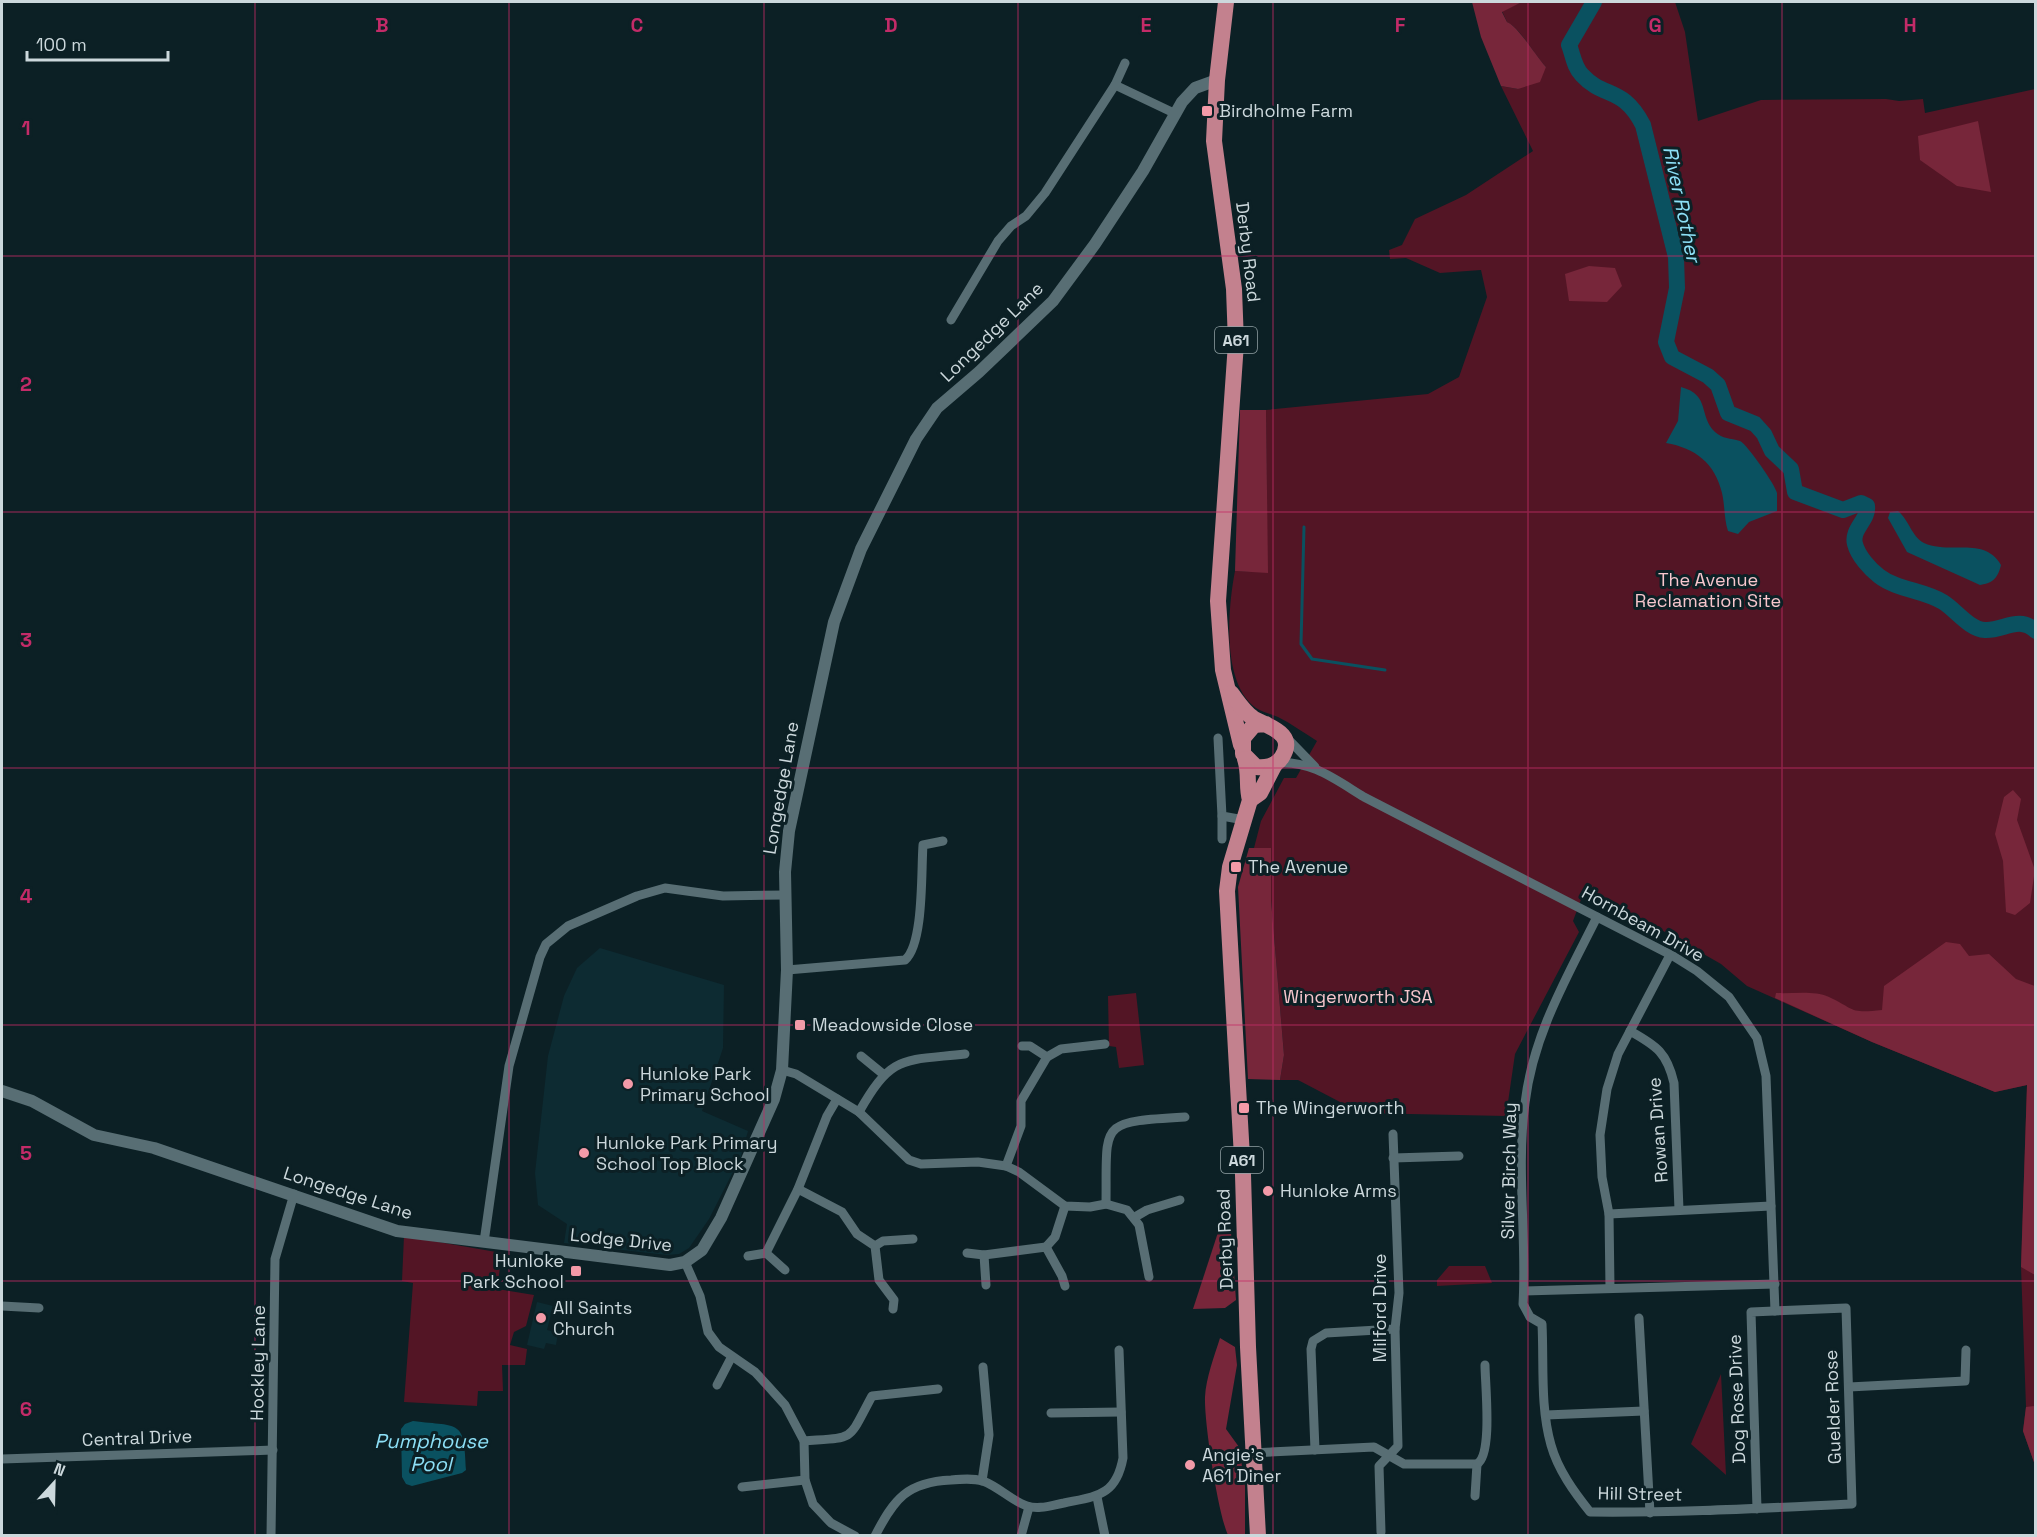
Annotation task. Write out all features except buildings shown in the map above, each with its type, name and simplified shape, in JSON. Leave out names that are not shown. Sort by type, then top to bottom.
[{"type":"highway","name":"Derby Road","points":[[1226,2],[1217,80],[1214,141],[1236,316],[1235,368],[1218,601],[1218,638],[1227,687],[1250,772],[1247,790],[1250,800],[1230,867],[1227,891],[1242,1164],[1252,1453],[1258,1536]]},
{"type":"highway","name":"Derby Road","points":[[1227,687],[1245,712],[1266,724]]},
{"type":"highway","points":[[1260,723],[1266,724],[1281,733],[1285,747],[1276,763],[1264,768],[1256,767],[1243,752],[1248,730],[1260,723]]},
{"type":"highway","name":"Derby Road","points":[[1250,800],[1260,792],[1276,763]]},
{"type":"street","points":[[951,320],[998,241],[1011,226],[1026,216],[1045,193],[1115,85],[1125,63]]},
{"type":"street","name":"Longedge Lane","points":[[785,895],[789,831],[834,622],[861,549],[897,473],[937,408],[980,372],[1053,300],[1095,244],[1176,114],[1195,88],[1217,80]]},
{"type":"street","points":[[1115,85],[1176,114]]},
{"type":"street","name":"Hornbeam Drive","points":[[1281,733],[1315,767],[1364,796],[1670,955],[1697,971],[1729,997],[1757,1038],[1766,1076],[1775,1311]]},
{"type":"street","points":[[1218,738],[1222,839]]},
{"type":"street","name":"Hornbeam Drive","points":[[1276,763],[1291,762],[1315,767]]},
{"type":"street","points":[[1222,816],[1244,820]]},
{"type":"street","points":[[786,970],[905,960],[910,956],[917,937],[923,845],[943,841]]},
{"type":"street","points":[[484,1242],[509,1066],[540,957],[546,944],[568,926],[591,914],[665,888],[723,896],[785,895]]},
{"type":"street","name":"Lodge Drive","points":[[484,1242],[670,1265],[685,1262],[702,1250],[720,1218],[774,1099],[782,1070],[786,970],[785,895]]},
{"type":"street","name":"Silver Birch Way","points":[[1524,1260],[1522,1137],[1525,1103],[1534,1059],[1552,1005],[1597,917]]},
{"type":"street","points":[[1610,1288],[1609,1214],[1602,1177],[1600,1135],[1607,1089],[1618,1054],[1670,955]]},
{"type":"street","name":"Rowan Drive","points":[[1630,1031],[1662,1052],[1670,1065],[1674,1083],[1679,1210]]},
{"type":"street","points":[[1006,1166],[1021,1126],[1021,1101],[1047,1057],[1060,1049],[1105,1044]]},
{"type":"street","points":[[1022,1046],[1030,1046],[1047,1057]]},
{"type":"street","points":[[859,1112],[883,1074],[895,1065],[908,1061],[965,1054]]},
{"type":"street","points":[[861,1056],[883,1074]]},
{"type":"street","points":[[782,1070],[796,1074],[859,1112],[909,1160],[921,1164],[978,1162],[1006,1166],[1019,1172],[1065,1206],[1090,1207],[1106,1204],[1118,1206],[1135,1217],[1149,1277]]},
{"type":"street","name":"Longedge Lane","points":[[2,1091],[32,1101],[94,1135],[154,1148],[397,1231],[484,1242]]},
{"type":"street","points":[[766,1253],[798,1189],[827,1116],[837,1099]]},
{"type":"street","points":[[1106,1204],[1106,1146],[1111,1133],[1123,1123],[1136,1119],[1185,1117]]},
{"type":"street","name":"Milford Drive","points":[[1381,1532],[1379,1466],[1398,1446],[1395,1329],[1399,1293],[1393,1134]]},
{"type":"street","points":[[1393,1158],[1459,1156]]},
{"type":"street","points":[[798,1189],[843,1212],[857,1234],[875,1246],[879,1280],[894,1300],[893,1309]]},
{"type":"street","name":"Hockley Lane","points":[[271,1536],[275,1259],[294,1194]]},
{"type":"street","points":[[1135,1217],[1148,1210],[1180,1200]]},
{"type":"street","points":[[967,1253],[984,1255],[1046,1247],[1055,1237],[1065,1206]]},
{"type":"street","points":[[1609,1214],[1771,1206]]},
{"type":"street","points":[[875,1246],[883,1241],[913,1239]]},
{"type":"street","points":[[1046,1247],[1065,1286]]},
{"type":"street","points":[[748,1256],[766,1253]]},
{"type":"street","points":[[766,1253],[785,1270]]},
{"type":"street","points":[[984,1255],[986,1285]]},
{"type":"street","name":"Hill Street","points":[[1524,1260],[1523,1304],[1530,1317],[1542,1324],[1546,1415],[1551,1445],[1569,1485],[1590,1512],[1650,1513],[1852,1504]]},
{"type":"street","points":[[685,1262],[700,1296],[708,1332],[718,1347],[731,1358],[755,1372],[785,1405],[804,1441],[805,1480],[813,1504],[831,1523],[855,1536]]},
{"type":"street","points":[[1524,1291],[1775,1284]]},
{"type":"street","points":[[2,1306],[39,1308]]},
{"type":"street","name":"Dog Rose Drive","points":[[1757,1509],[1750,1312],[1846,1308]]},
{"type":"street","name":"Guelder Rose","points":[[1846,1308],[1852,1504]]},
{"type":"street","points":[[1640,1318],[1650,1513]]},
{"type":"street","points":[[1315,1450],[1311,1349],[1313,1341],[1326,1333],[1395,1329]]},
{"type":"street","points":[[875,1536],[891,1508],[912,1487],[945,1480],[982,1481],[1029,1507],[1045,1507],[1097,1497],[1111,1487],[1120,1475],[1123,1458],[1119,1350]]},
{"type":"street","points":[[1849,1387],[1965,1381],[1966,1350]]},
{"type":"street","points":[[717,1385],[731,1358]]},
{"type":"street","points":[[1475,1496],[1477,1464],[1484,1456],[1487,1420],[1485,1365]]},
{"type":"street","points":[[982,1481],[989,1435],[983,1367]]},
{"type":"street","points":[[804,1441],[843,1438],[852,1433],[860,1422],[872,1396],[938,1389]]},
{"type":"street","points":[[1546,1415],[1644,1411]]},
{"type":"street","points":[[1051,1413],[1121,1412]]},
{"type":"street","points":[[1252,1453],[1374,1448],[1404,1464],[1477,1464]]},
{"type":"street","name":"Central Drive","points":[[2,1459],[273,1450]]},
{"type":"street","points":[[742,1487],[805,1480]]},
{"type":"street","points":[[1097,1497],[1105,1536]]},
{"type":"street","points":[[1021,1536],[1029,1507]]},
{"type":"shaded area","points":[[1472,2],[1522,2],[1502,12],[1507,22],[1521,35],[1546,67],[1540,82],[1518,89],[1501,86],[1481,37]]},
{"type":"shaded area","points":[[1978,121],[1991,192],[1957,186],[1920,160],[1918,136]]},
{"type":"shaded area","points":[[1589,266],[1615,268],[1622,286],[1607,302],[1569,301],[1565,274]]},
{"type":"shaded area","points":[[1240,410],[1266,410],[1268,573],[1235,571]]},
{"type":"shaded area","points":[[2013,790],[2021,799],[2017,820],[2035,870],[2030,903],[2015,915],[2006,912],[2003,861],[1995,834],[2004,797]]},
{"type":"shaded area","points":[[1249,848],[1271,848],[1271,900],[1284,1055],[1280,1080],[1248,1079],[1238,887]]},
{"type":"shaded area","points":[[1946,942],[1960,944],[1969,956],[1989,954],[2016,979],[2035,986],[2035,1275],[2021,1267],[2027,1085],[1995,1092],[1872,1042],[1775,998],[1776,993],[1816,994],[1829,997],[1858,1011],[1882,1010],[1884,986]]},
{"type":"shaded area","name":"Hunloke Park Primary School","points":[[600,948],[724,985],[723,1048],[702,1111],[748,1131],[741,1156],[709,1219],[689,1248],[679,1254],[667,1255],[614,1249],[603,1236],[585,1245],[564,1243],[567,1224],[538,1205],[535,1173],[548,1056],[564,996],[577,968]]},
{"type":"shaded area","points":[[1225,1211],[1230,1219],[1236,1300],[1225,1308],[1193,1309]]},
{"type":"shaded area","name":"All Saints Church","points":[[537,1302],[553,1306],[547,1330],[558,1333],[556,1345],[546,1343],[544,1349],[527,1345]]},
{"type":"shaded area","points":[[1220,1338],[1235,1347],[1237,1365],[1226,1429],[1239,1447],[1245,1486],[1245,1535],[1228,1535],[1220,1508],[1209,1446],[1205,1397]]},
{"type":"shaded area","points":[[2036,1406],[2035,1465],[2023,1431],[2026,1407]]},
{"type":"green space","name":"The Avenue Reclamation Site","points":[[1522,2],[1675,2],[1685,32],[1698,121],[1761,100],[1886,99],[1899,101],[1923,99],[1925,113],[2035,89],[2035,1465],[2023,1431],[2026,1407],[2021,1267],[2027,1085],[1995,1092],[1872,1042],[1747,986],[1721,964],[1644,920],[1583,894],[1573,921],[1579,932],[1515,1054],[1506,1116],[1361,1113],[1298,1080],[1280,1080],[1284,1055],[1271,900],[1271,848],[1254,848],[1261,821],[1284,778],[1296,778],[1317,741],[1278,717],[1256,708],[1245,696],[1237,681],[1232,663],[1229,624],[1235,571],[1267,572],[1266,410],[1428,394],[1459,377],[1487,297],[1481,270],[1440,273],[1406,258],[1390,259],[1389,250],[1402,245],[1415,219],[1466,195],[1533,151],[1501,86],[1518,89],[1546,67],[1522,35],[1507,22],[1502,11]]},
{"type":"green space","points":[[1136,993],[1144,1065],[1119,1068],[1116,1047],[1109,1046],[1108,996]]},
{"type":"green space","points":[[404,1236],[502,1253],[497,1289],[534,1295],[526,1326],[514,1332],[510,1345],[527,1349],[525,1365],[502,1365],[503,1391],[478,1391],[477,1406],[404,1402],[413,1283],[402,1281]]},
{"type":"green space","points":[[1449,1266],[1485,1266],[1492,1283],[1437,1286],[1437,1280]]},
{"type":"green space","points":[[1721,1374],[1726,1475],[1691,1444]]},
{"type":"water","points":[[1681,387],[1697,395],[1710,426],[1715,432],[1740,441],[1749,449],[1777,493],[1777,511],[1749,522],[1738,534],[1728,531],[1719,482],[1709,465],[1695,453],[1666,443],[1678,421]]},
{"type":"water","points":[[1898,511],[1916,537],[1924,543],[1934,546],[1976,548],[1994,556],[2001,565],[1997,576],[1989,583],[1980,585],[1907,552],[1888,518],[1890,512]]},
{"type":"water","name":"Pumphouse Pool","points":[[413,1421],[441,1424],[457,1429],[464,1442],[466,1470],[412,1486],[406,1484],[402,1477],[401,1429],[405,1424]]},
{"type":"waterway","name":"River Rother","points":[[1594,2],[1569,45],[1579,72],[1598,87],[1621,98],[1636,113],[1643,125],[1676,257],[1677,288],[1666,342],[1672,357],[1708,376],[1718,385],[1728,413],[1755,424],[1764,434],[1772,451],[1791,469],[1795,492],[1843,510],[1861,503],[1867,506],[1867,511],[1854,539],[1865,562],[1879,576],[1886,581],[1936,598],[1979,629],[1992,630],[2023,624],[2036,631]]},
{"type":"waterway","points":[[1304,527],[1301,644],[1312,659],[1385,670]]},
{"type":"place","name":"Birdholme Farm","points":[[1207,111]]},
{"type":"place","name":"The Avenue","points":[[1236,867]]},
{"type":"place","name":"Meadowside Close","points":[[800,1025]]},
{"type":"place","name":"Hunloke Park Primary School","points":[[628,1084]]},
{"type":"place","name":"The Wingerworth","points":[[1244,1108]]},
{"type":"place","name":"Hunloke Park Primary School Top Block","points":[[584,1153]]},
{"type":"place","name":"Hunloke Arms","points":[[1268,1191]]},
{"type":"place","name":"Hunloke Park School","points":[[576,1271]]},
{"type":"place","name":"All Saints Church","points":[[541,1318]]},
{"type":"place","name":"Angie's A61 Diner","points":[[1190,1465]]},
{"type":"park label","name":"Wingerworth JSA","points":[[1358,997]]}]
